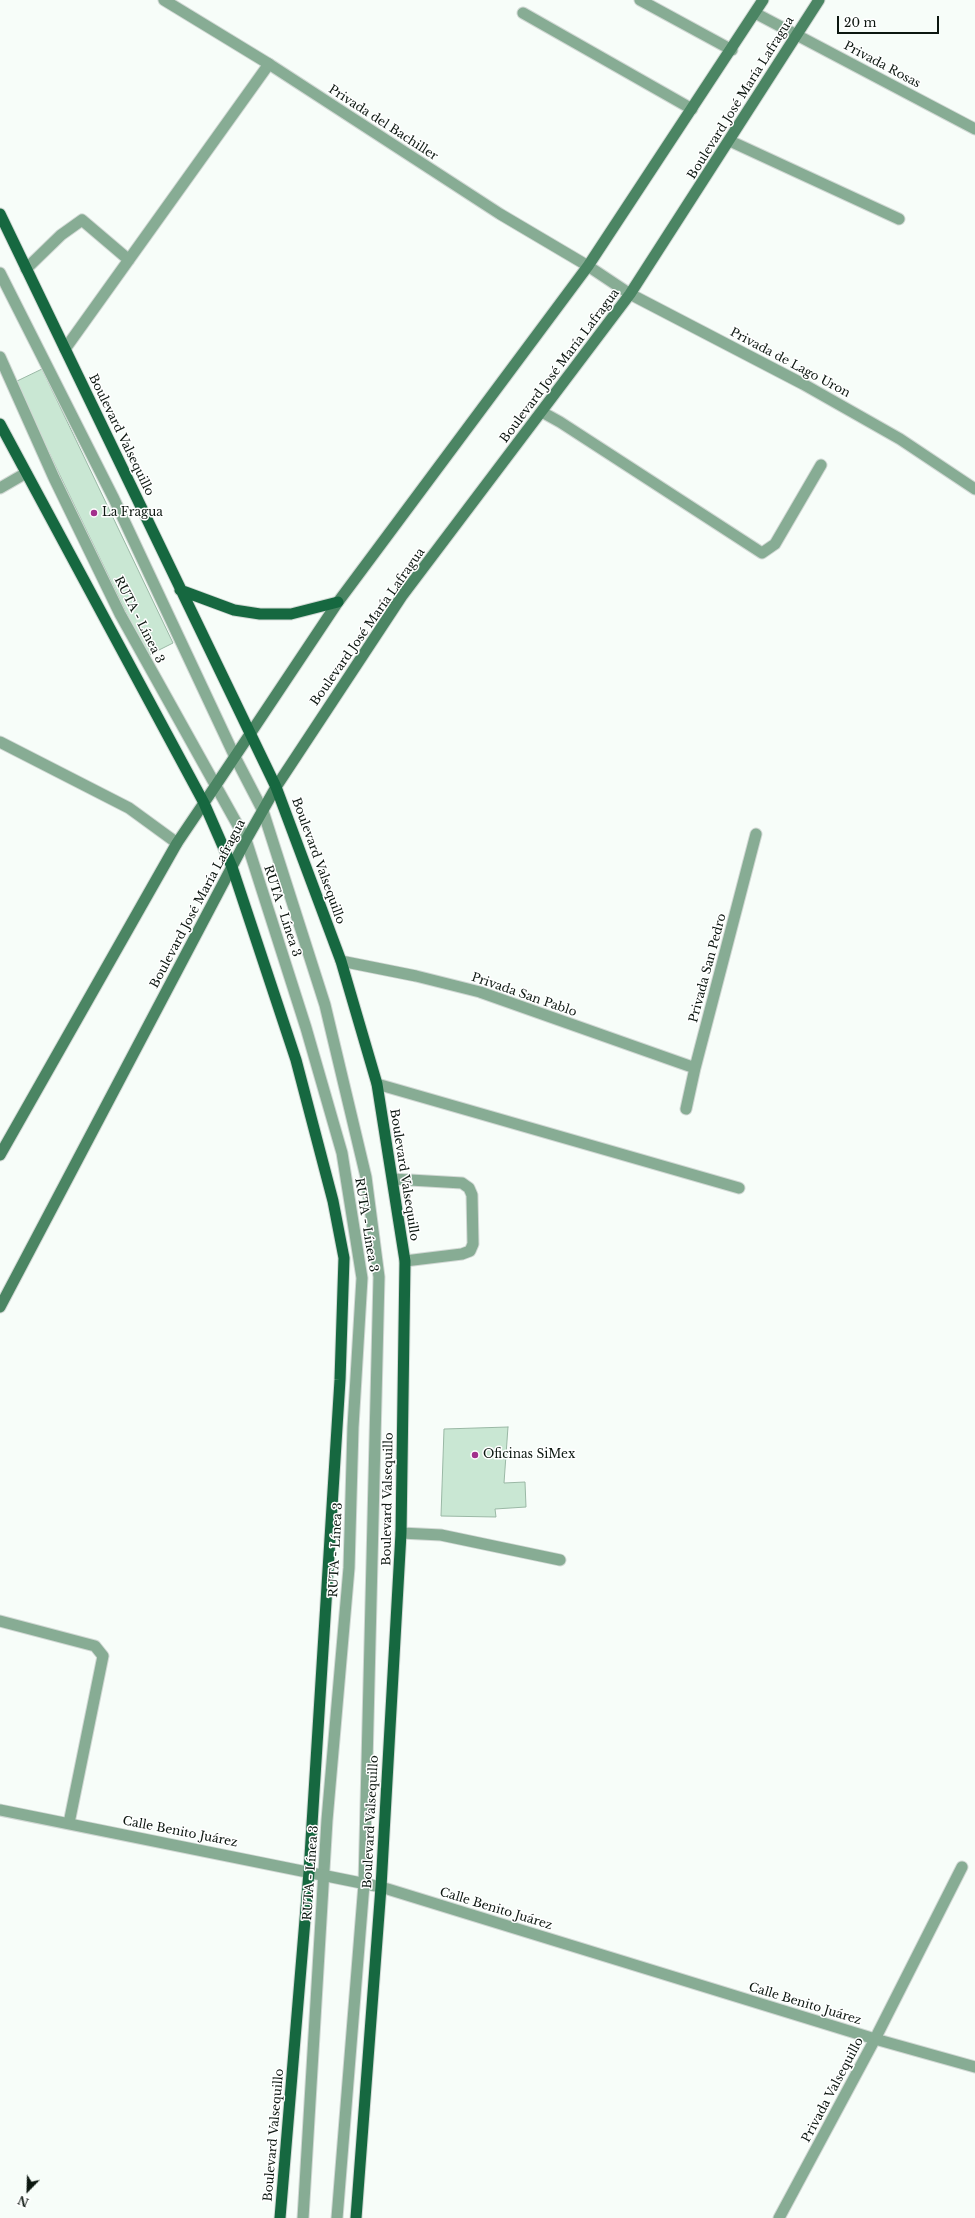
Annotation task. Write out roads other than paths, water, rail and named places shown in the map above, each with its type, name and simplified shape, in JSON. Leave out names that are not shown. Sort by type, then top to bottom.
[{"type":"main road","points":[[0,1155],[178,843],[204,803],[338,602],[588,266],[732,50],[763,0]]},
{"type":"main road","name":"Boulevard José María Lafragua","points":[[0,1307],[246,840],[276,787],[402,596],[630,294],[819,0]]},
{"type":"main road","name":"Boulevard Valsequillo","points":[[0,214],[180,590],[252,733],[276,787],[341,961],[377,1084],[405,1260],[401,1533],[381,1887],[356,2218]]},
{"type":"main road","name":"Boulevard Valsequillo","points":[[0,424],[204,803],[232,867],[296,1060],[333,1201],[344,1258],[340,1380],[309,1872],[280,2218]]},
{"type":"main road","points":[[180,590],[234,610],[260,614],[291,614],[338,602]]},
{"type":"street","name":"Privada del Bachiller","points":[[164,0],[269,64],[500,214],[588,266]]},
{"type":"street","points":[[640,0],[732,50]]},
{"type":"street","points":[[523,13],[692,109]]},
{"type":"street","name":"Privada Rosas","points":[[755,13],[975,129]]},
{"type":"street","points":[[65,349],[269,64]]},
{"type":"street","points":[[730,140],[899,219]]},
{"type":"street","points":[[26,269],[61,235],[82,220],[129,260]]},
{"type":"street","name":"Privada de Lago Uron","points":[[588,266],[630,294],[804,384],[900,439],[975,489]]},
{"type":"street","points":[[0,273],[114,499],[235,757],[263,811],[324,1005],[366,1177],[378,1277],[364,1884],[338,2218]]},
{"type":"street","name":"RUTA - Línea 3","points":[[0,357],[54,478],[120,614],[246,840],[306,1028],[342,1153],[362,1278],[353,1427],[349,1568],[324,1876],[303,2218]]},
{"type":"street","points":[[542,412],[560,422],[762,553],[775,544],[821,465]]},
{"type":"street","points":[[0,488],[26,474]]},
{"type":"street","points":[[0,742],[129,808],[178,843]]},
{"type":"street","name":"Privada San Pedro","points":[[686,1109],[695,1068],[756,834]]},
{"type":"street","name":"Privada San Pablo","points":[[341,961],[416,976],[480,992],[695,1068]]},
{"type":"street","points":[[377,1084],[739,1188]]},
{"type":"street","points":[[393,1179],[462,1183],[469,1188],[472,1195],[473,1244],[470,1251],[462,1254],[405,1260]]},
{"type":"street","points":[[401,1533],[441,1535],[560,1560]]},
{"type":"street","points":[[0,1621],[95,1646],[103,1656],[69,1823]]},
{"type":"street","name":"Calle Benito Juárez","points":[[0,1810],[381,1887],[875,2039],[975,2067]]},
{"type":"street","name":"Privada Valsequillo","points":[[779,2218],[875,2039],[962,1867]]},
{"type":"place","name":"La Fragua","points":[[94,513]]},
{"type":"place","name":"Oficinas SiMex","points":[[475,1455]]}]
